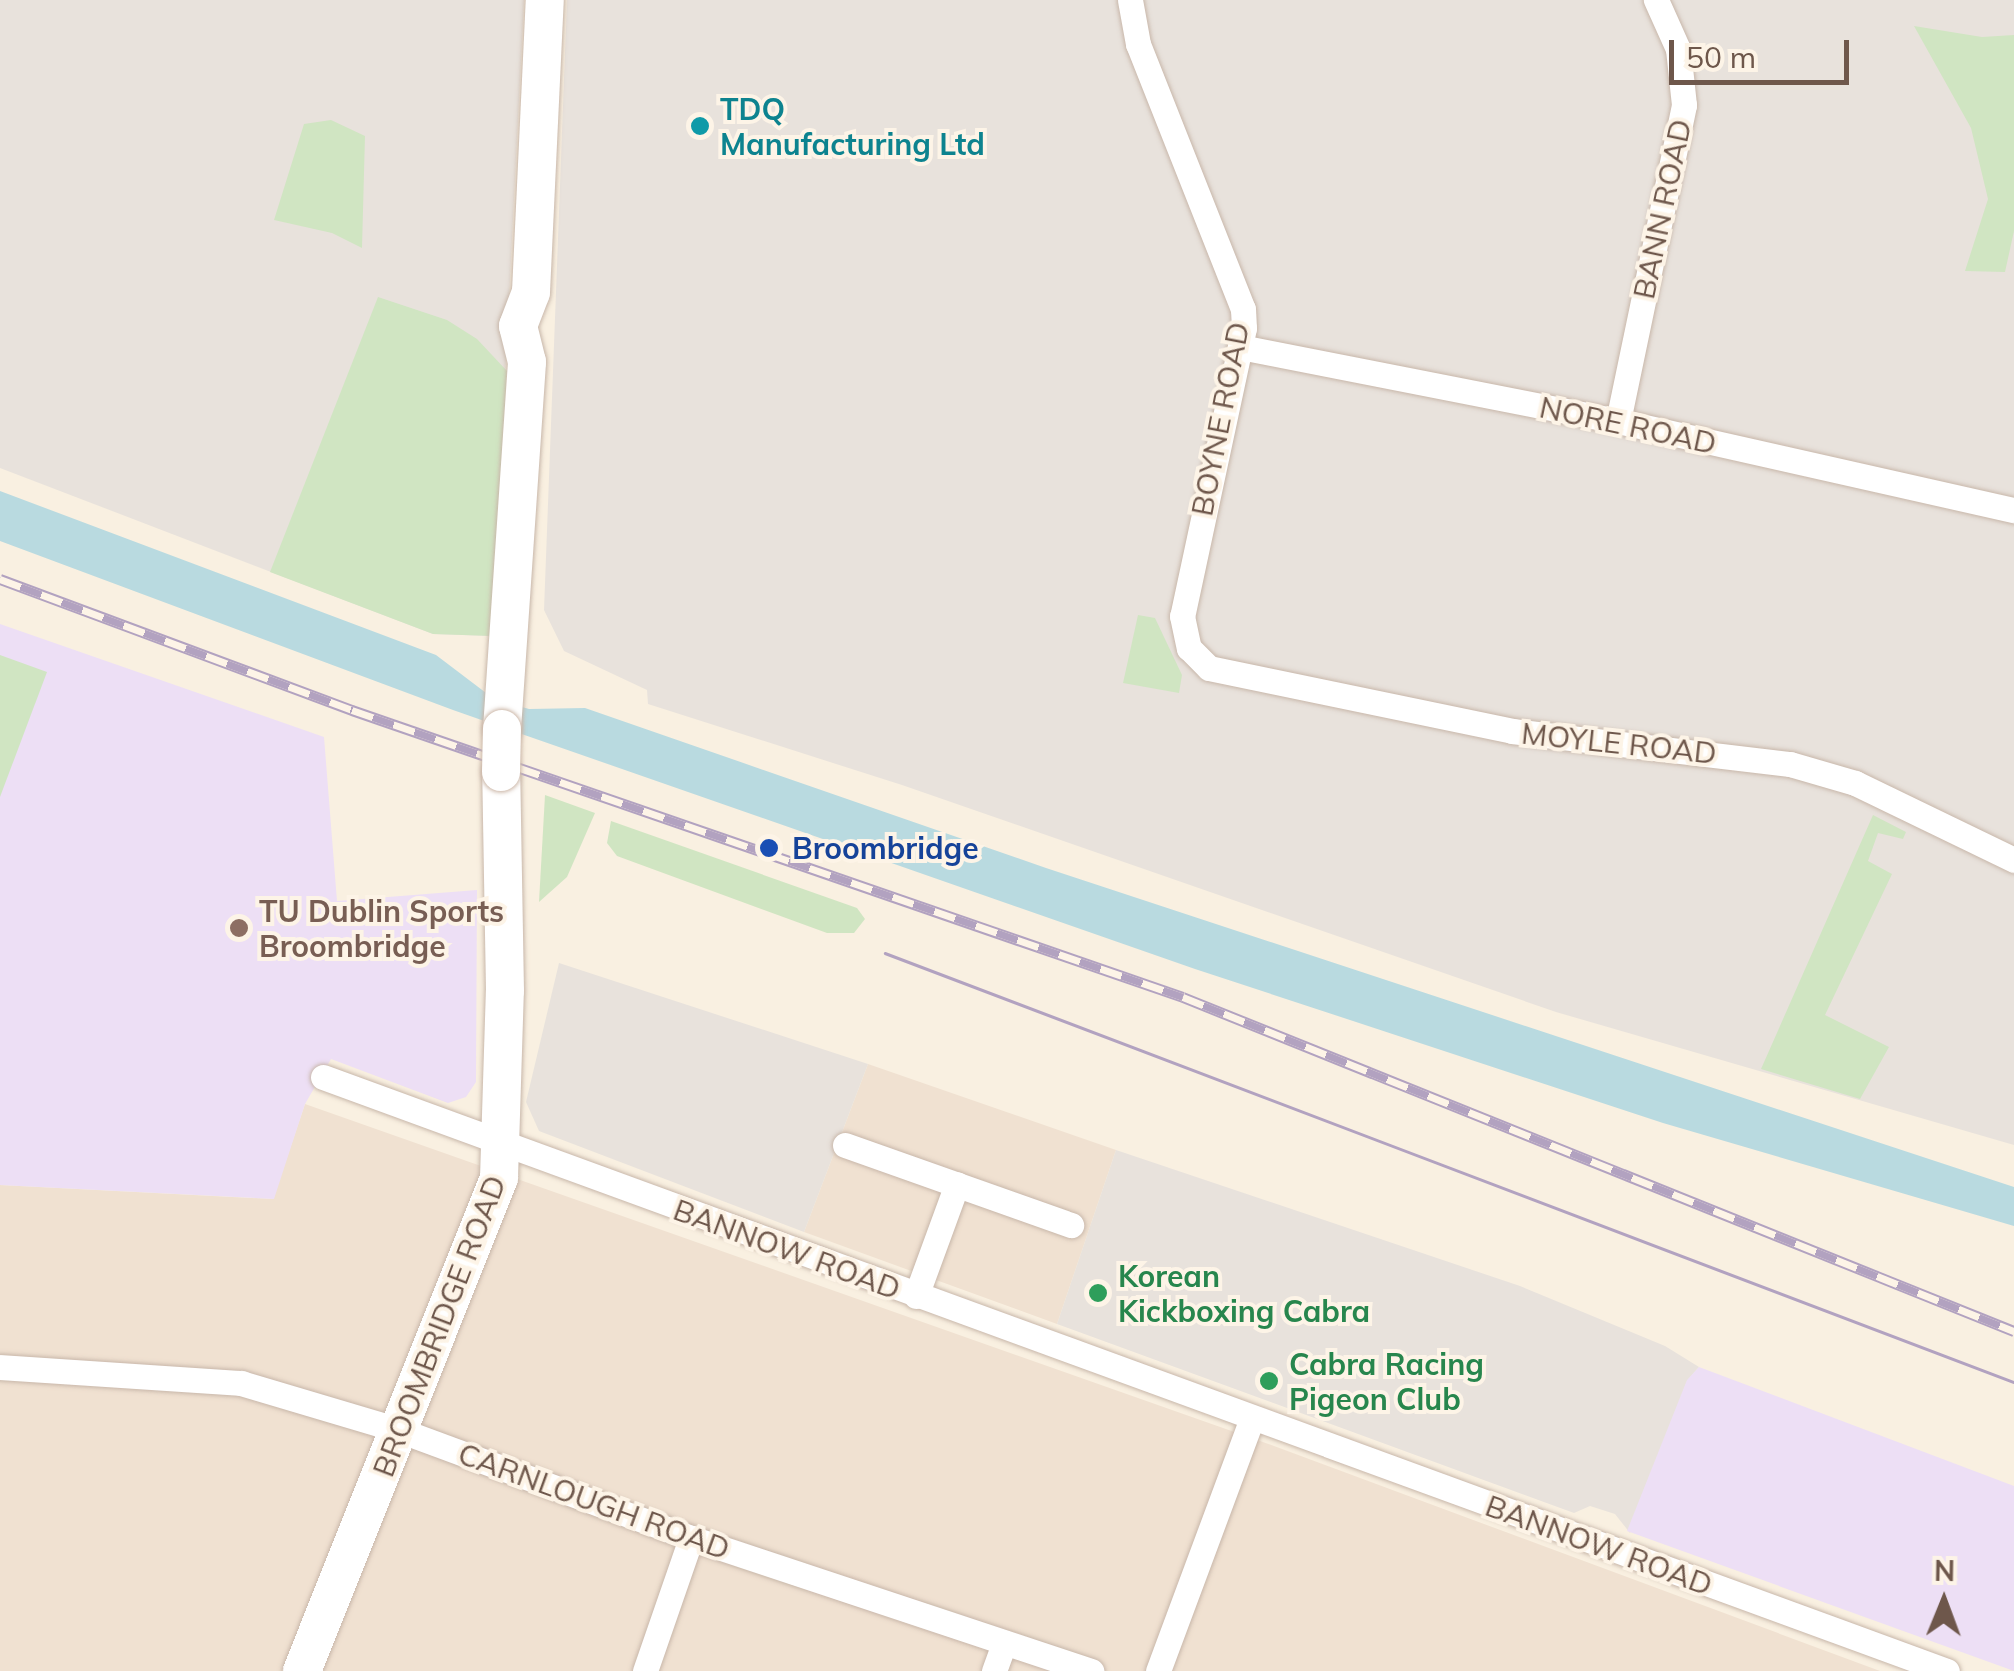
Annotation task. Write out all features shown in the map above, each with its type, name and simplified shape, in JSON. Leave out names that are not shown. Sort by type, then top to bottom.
[{"type":"street","name":"BROOMBRIDGE ROAD","points":[[302,1671],[488,1210],[503,1147],[501,779],[527,362],[518,326],[530,292],[545,0]]},
{"type":"street","name":"BOYNE ROAD","points":[[1130,0],[1138,44],[1237,288],[1244,328],[1182,616],[1189,648],[1209,668]]},
{"type":"street","name":"BANN ROAD","points":[[1618,422],[1684,105],[1678,49],[1656,0]]},
{"type":"street","name":"NORE ROAD","points":[[1240,348],[1618,422],[2014,510]]},
{"type":"street","name":"MOYLE ROAD","points":[[1209,668],[1512,731],[1790,764],[1855,783],[2014,860]]},
{"type":"street","name":"BANNOW ROAD","points":[[323,1076],[503,1147],[1947,1671]]},
{"type":"street","points":[[845,1145],[1071,1225]]},
{"type":"street","points":[[916,1296],[957,1184]]},
{"type":"street","name":"CARNLOUGH ROAD","points":[[0,1367],[240,1383],[402,1431],[691,1538],[1091,1671]]},
{"type":"street","points":[[1158,1671],[1252,1418]]},
{"type":"street","points":[[646,1671],[691,1538]]},
{"type":"street","points":[[994,1671],[1004,1643]]},
{"type":"shaded area","points":[[0,0],[524,0],[492,636],[433,634],[0,468]]},
{"type":"shaded area","points":[[567,0],[2014,0],[2014,1145],[1556,1012],[902,785],[648,704],[647,690],[564,651],[544,610]]},
{"type":"shaded area","name":"TU Dublin Sports Broombridge","points":[[0,624],[324,737],[337,901],[477,890],[476,1082],[466,1097],[448,1103],[331,1059],[305,1104],[274,1199],[0,1185]]},
{"type":"shaded area","points":[[559,963],[868,1064],[804,1232],[539,1131],[526,1102]]},
{"type":"shaded area","points":[[868,1064],[1116,1150],[1057,1324],[804,1232]]},
{"type":"shaded area","points":[[305,1104],[1274,1446],[1880,1671],[0,1671],[0,1185],[273,1199]]},
{"type":"shaded area","points":[[1116,1150],[1520,1286],[1665,1346],[1699,1367],[1687,1381],[1630,1533],[1615,1514],[1590,1506],[1574,1513],[1057,1324]]},
{"type":"shaded area","points":[[1699,1367],[2014,1486],[2014,1671],[1627,1531],[1687,1380]]},
{"type":"green space","points":[[1914,26],[1982,37],[2014,35],[2014,231],[2005,272],[1965,271],[1988,199],[1971,128]]},
{"type":"green space","points":[[331,120],[365,136],[362,248],[332,233],[274,220],[304,124]]},
{"type":"green space","points":[[378,297],[447,320],[477,339],[507,371],[492,636],[433,634],[270,572]]},
{"type":"green space","points":[[1138,615],[1155,618],[1182,675],[1179,693],[1123,683]]},
{"type":"green space","points":[[0,655],[47,672],[0,797]]},
{"type":"green space","points":[[545,795],[595,813],[567,877],[539,902]]},
{"type":"green space","points":[[1873,815],[1906,832],[1903,839],[1878,833],[1868,861],[1892,874],[1825,1015],[1889,1047],[1860,1099],[1761,1069]]},
{"type":"green space","points":[[611,821],[857,908],[865,919],[854,933],[827,933],[617,856],[607,843]]},
{"type":"water","points":[[0,491],[436,655],[494,699],[529,709],[585,708],[1046,868],[2014,1187],[2014,1226],[1663,1123],[1195,969],[453,710],[0,541]]},
{"type":"tram line","points":[[885,953],[2014,1382]]},
{"type":"railway","points":[[0,579],[352,710],[1183,997],[2014,1331]]},
{"type":"place","name":"TDQ Manufacturing Ltd","points":[[700,126]]},
{"type":"place","name":"Broombridge","points":[[769,848]]},
{"type":"place","name":"TU Dublin Sports Broombridge","points":[[239,928]]},
{"type":"place","name":"Korean Kickboxing Cabra","points":[[1098,1293]]},
{"type":"place","name":"Cabra Racing Pigeon Club","points":[[1269,1381]]}]
